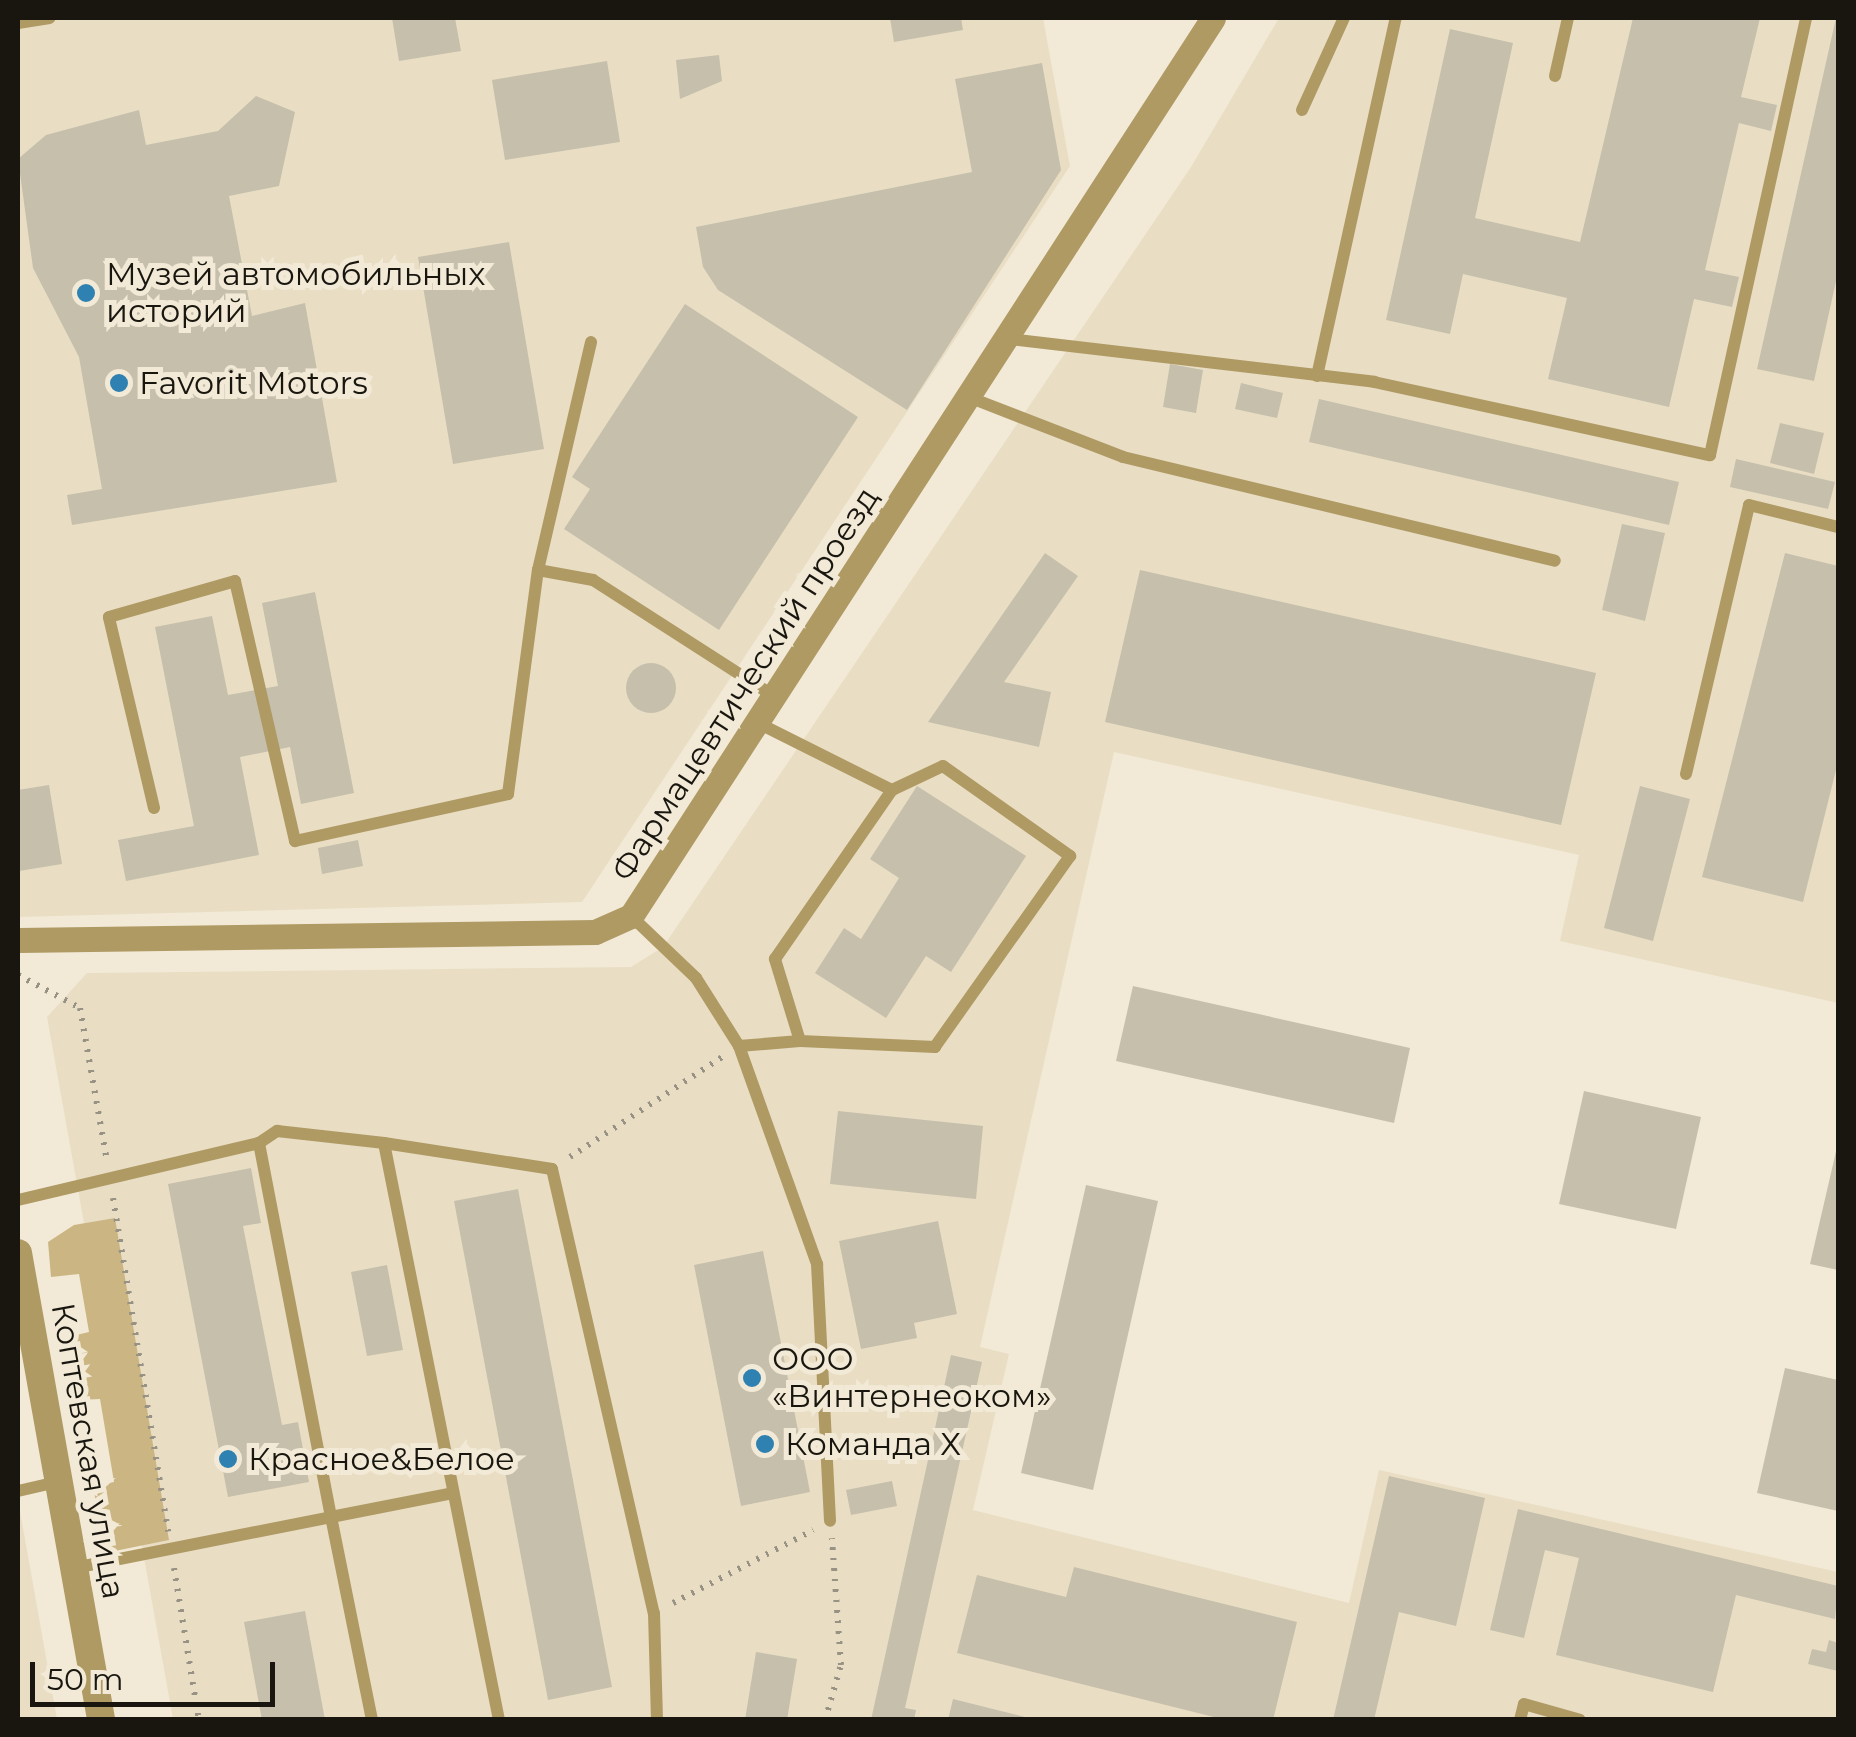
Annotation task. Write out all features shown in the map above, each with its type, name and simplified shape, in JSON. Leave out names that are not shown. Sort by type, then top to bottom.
[{"type":"street","name":"Фармацевтический проезд","points":[[18,940],[595,932],[632,916],[1010,339],[1213,18]]},
{"type":"street","name":"Коптевская улица","points":[[18,1253],[101,1720]]},
{"type":"lane","points":[[18,23],[50,18]]},
{"type":"lane","points":[[1302,110],[1344,18]]},
{"type":"lane","points":[[1317,376],[1396,18]]},
{"type":"lane","points":[[1555,76],[1568,18]]},
{"type":"lane","points":[[1010,339],[1317,376],[1710,454],[1806,18]]},
{"type":"lane","points":[[154,808],[108,617],[235,581],[295,841],[508,794],[538,570],[590,342]]},
{"type":"lane","points":[[971,398],[1123,457],[1555,561]]},
{"type":"lane","points":[[1686,774],[1749,505],[1838,527]]},
{"type":"lane","points":[[538,570],[593,580],[776,697]]},
{"type":"lane","points":[[758,723],[892,790]]},
{"type":"lane","points":[[739,1046],[800,1041],[935,1046],[1070,856],[943,766],[892,790],[774,959],[800,1041]]},
{"type":"lane","points":[[632,916],[696,978],[739,1046],[817,1264],[830,1521]]},
{"type":"lane","points":[[18,1200],[258,1143],[278,1131],[552,1168],[654,1614],[657,1720]]},
{"type":"lane","points":[[258,1143],[372,1720]]},
{"type":"lane","points":[[384,1143],[498,1720]]},
{"type":"lane","points":[[18,1491],[57,1482]]},
{"type":"lane","points":[[72,1568],[454,1493]]},
{"type":"lane","points":[[1520,1720],[1524,1704],[1580,1720]]},
{"type":"path","points":[[18,975],[80,1008],[199,1720]]},
{"type":"path","points":[[552,1168],[739,1046]]},
{"type":"path","points":[[654,1614],[830,1521],[841,1664],[825,1720]]},
{"type":"shaded area","points":[[18,18],[1043,18],[1070,166],[582,902],[18,917]]},
{"type":"shaded area","points":[[1279,18],[1838,18],[1838,1003],[1560,941],[1579,855],[1114,752],[980,1347],[1009,1354],[973,1510],[1349,1603],[1379,1470],[1838,1572],[1838,1719],[173,1719],[47,1017],[87,973],[631,967],[663,947],[1191,167]]},
{"type":"shaded area","points":[[115,1218],[169,1540],[105,1553],[93,1486],[114,1482],[100,1399],[79,1400],[68,1337],[89,1332],[79,1274],[51,1277],[48,1242],[74,1225]]},
{"type":"shaded area","points":[[18,1500],[57,1719],[18,1719]]},
{"type":"building","points":[[392,18],[455,18],[461,51],[399,61]]},
{"type":"building","points":[[890,18],[961,18],[963,30],[894,42]]},
{"type":"building","points":[[1633,18],[1760,18],[1741,97],[1777,105],[1771,131],[1739,123],[1705,270],[1739,277],[1732,307],[1694,299],[1669,407],[1548,379],[1567,298],[1463,274],[1450,334],[1386,320],[1450,29],[1513,43],[1475,218],[1580,242]]},
{"type":"building","points":[[1836,18],[1838,272],[1814,381],[1757,369]]},
{"type":"building","points":[[719,55],[722,81],[680,99],[676,60]]},
{"type":"building","points":[[607,61],[620,142],[505,160],[492,80]]},
{"type":"building","points":[[1042,63],[1061,170],[907,410],[718,290],[703,267],[696,227],[972,172],[955,79]]},
{"type":"building","points":[[256,96],[295,112],[279,186],[229,196],[252,316],[305,303],[337,482],[72,525],[67,495],[102,489],[79,357],[33,268],[18,159],[46,135],[139,110],[146,145],[218,131]]},
{"type":"building","points":[[509,242],[544,449],[453,464],[418,257]]},
{"type":"building","points":[[685,304],[858,417],[719,630],[564,529],[590,489],[572,477]]},
{"type":"building","points":[[1170,364],[1203,370],[1196,413],[1163,407]]},
{"type":"building","points":[[1241,383],[1283,393],[1277,418],[1235,409]]},
{"type":"building","points":[[1319,399],[1679,482],[1669,525],[1309,442]]},
{"type":"building","points":[[1780,423],[1824,433],[1814,474],[1770,463]]},
{"type":"building","points":[[1736,459],[1835,482],[1828,509],[1730,487]]},
{"type":"building","points":[[1622,524],[1665,533],[1645,621],[1602,610]]},
{"type":"building","points":[[1045,553],[1078,576],[1004,682],[1051,692],[1039,747],[928,722]]},
{"type":"building","points":[[1785,553],[1838,566],[1838,762],[1803,902],[1702,877]]},
{"type":"building","points":[[1140,570],[1596,673],[1561,825],[1105,722]]},
{"type":"building","points":[[315,592],[354,793],[301,804],[290,747],[240,757],[259,855],[126,881],[118,840],[194,826],[155,627],[212,616],[228,695],[278,686],[262,603]]},
{"type":"building","points":[[651,663],[669,670],[676,688],[669,706],[651,713],[633,706],[626,688],[633,670]]},
{"type":"building","points":[[49,785],[62,864],[19,871],[18,790]]},
{"type":"building","points":[[917,786],[1026,856],[951,972],[926,956],[886,1018],[815,973],[844,928],[861,939],[899,878],[870,859]]},
{"type":"building","points":[[1640,786],[1690,799],[1653,941],[1604,928]]},
{"type":"building","points":[[358,840],[363,866],[322,874],[318,848]]},
{"type":"building","points":[[1133,986],[1410,1048],[1394,1123],[1116,1061]]},
{"type":"building","points":[[1584,1091],[1701,1117],[1676,1229],[1559,1204]]},
{"type":"building","points":[[838,1111],[983,1126],[976,1199],[830,1184]]},
{"type":"building","points":[[1838,1147],[1838,1270],[1810,1264]]},
{"type":"building","points":[[251,1168],[261,1223],[243,1226],[282,1425],[298,1422],[309,1482],[228,1497],[168,1184]]},
{"type":"building","points":[[1086,1185],[1158,1201],[1093,1490],[1021,1473]]},
{"type":"building","points":[[518,1189],[612,1687],[548,1700],[454,1201]]},
{"type":"building","points":[[938,1221],[957,1314],[914,1323],[917,1338],[861,1349],[839,1241]]},
{"type":"building","name":"ООО «Винтернеоком»","points":[[763,1251],[810,1492],[741,1506],[694,1265]]},
{"type":"building","points":[[387,1265],[403,1350],[367,1356],[351,1272]]},
{"type":"building","points":[[951,1355],[982,1362],[905,1708],[916,1710],[914,1720],[871,1720]]},
{"type":"building","points":[[1785,1368],[1838,1380],[1838,1511],[1757,1493]]},
{"type":"building","points":[[1389,1476],[1485,1498],[1456,1626],[1399,1612],[1374,1720],[1333,1720]]},
{"type":"building","points":[[892,1481],[897,1506],[851,1515],[846,1490]]},
{"type":"building","points":[[1518,1509],[1838,1586],[1835,1619],[1736,1595],[1713,1692],[1556,1655],[1579,1558],[1545,1550],[1524,1638],[1490,1630]]},
{"type":"building","points":[[1074,1567],[1297,1622],[1273,1720],[1226,1720],[957,1653],[977,1575],[1066,1597]]},
{"type":"building","points":[[305,1611],[325,1720],[262,1720],[244,1622]]},
{"type":"building","points":[[1829,1640],[1838,1643],[1838,1671],[1808,1664],[1812,1649],[1826,1652]]},
{"type":"building","points":[[756,1652],[797,1659],[787,1720],[745,1720]]},
{"type":"building","points":[[953,1699],[1029,1718],[948,1720]]},
{"type":"place","name":"Музей автомобильных историй","points":[[86,293]]},
{"type":"place","name":"Favorit Motors","points":[[119,383]]},
{"type":"place","name":"ООО «Винтернеоком»","points":[[752,1378]]},
{"type":"place","name":"Команда Х","points":[[765,1444]]},
{"type":"place","name":"Красное&Белое","points":[[228,1459]]}]
